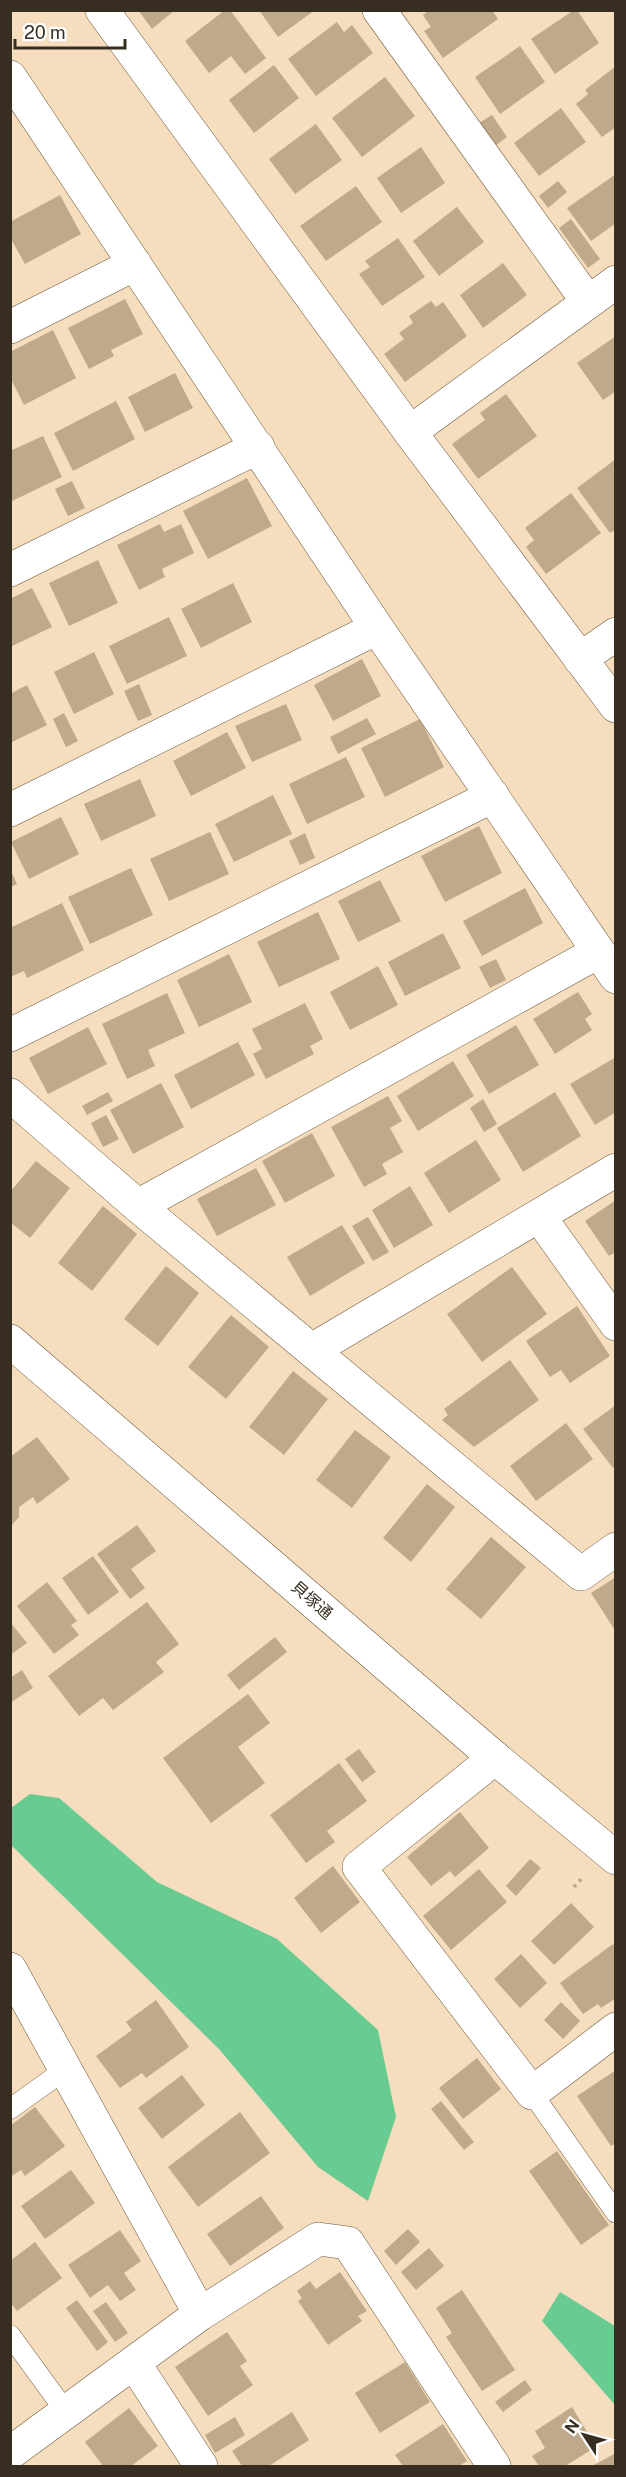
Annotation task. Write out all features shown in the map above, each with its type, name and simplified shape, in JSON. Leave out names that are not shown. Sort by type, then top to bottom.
[{"type":"street","points":[[102,10],[410,432],[615,706]]},
{"type":"street","points":[[379,10],[588,302]]},
{"type":"street","points":[[13,86],[258,447],[377,628],[607,965],[138,1206]]},
{"type":"street","points":[[10,327],[135,264]]},
{"type":"street","points":[[410,432],[615,282]]},
{"type":"street","points":[[10,570],[258,447]]},
{"type":"street","points":[[10,810],[377,628]]},
{"type":"street","points":[[580,659],[615,634]]},
{"type":"street","points":[[10,1035],[493,796]]},
{"type":"street","points":[[10,1095],[138,1206],[581,1574],[615,1549]]},
{"type":"street","points":[[312,1350],[615,1170]]},
{"type":"street","points":[[539,1216],[615,1324]]},
{"type":"street","name":"貝塚通","points":[[10,1341],[495,1758],[615,1858]]},
{"type":"street","points":[[495,1758],[359,1867],[532,2093],[615,2029]]},
{"type":"street","points":[[10,1969],[19,2008],[66,2069],[201,2314]]},
{"type":"street","points":[[10,2453],[201,2314],[318,2239],[348,2243],[494,2466]]},
{"type":"street","points":[[134,2363],[201,2466]]},
{"type":"lane","points":[[10,2109],[66,2069]]},
{"type":"lane","points":[[532,2093],[615,2213]]},
{"type":"lane","points":[[10,2335],[66,2412]]},
{"type":"green space","points":[[30,1794],[59,1798],[157,1882],[277,1939],[378,2030],[396,2117],[368,2201],[318,2167],[219,2049],[11,1845],[11,1808]]},
{"type":"green space","points":[[560,2292],[615,2326],[615,2405],[542,2321]]},
{"type":"building","points":[[138,10],[175,10],[152,29]]},
{"type":"building","points":[[225,10],[230,10],[266,58],[245,74],[231,56],[209,73],[185,41]]},
{"type":"building","points":[[259,10],[315,10],[278,37]]},
{"type":"building","points":[[429,10],[492,10],[498,19],[443,58],[424,31],[431,27],[423,15]]},
{"type":"building","points":[[577,10],[599,43],[555,74],[531,39]]},
{"type":"building","points":[[337,22],[344,32],[352,25],[373,53],[316,96],[288,59]]},
{"type":"building","points":[[520,46],[545,82],[500,114],[475,77]]},
{"type":"building","points":[[274,65],[299,98],[254,133],[229,100]]},
{"type":"building","points":[[616,66],[616,127],[602,137],[576,104],[588,94],[585,90]]},
{"type":"building","points":[[385,77],[415,116],[362,157],[332,118]]},
{"type":"building","points":[[561,108],[586,142],[539,176],[514,143]]},
{"type":"building","points":[[492,115],[507,137],[495,146],[479,123]]},
{"type":"building","points":[[316,124],[342,160],[295,194],[269,159]]},
{"type":"building","points":[[421,147],[445,183],[401,213],[377,178]]},
{"type":"building","points":[[616,174],[616,223],[591,241],[567,208]]},
{"type":"building","points":[[558,181],[567,192],[548,208],[539,196]]},
{"type":"building","points":[[356,186],[382,222],[326,261],[300,226]]},
{"type":"building","points":[[60,195],[81,234],[25,264],[10,237],[10,222]]},
{"type":"building","points":[[457,207],[484,242],[439,276],[413,241]]},
{"type":"building","points":[[571,219],[600,259],[588,268],[559,228]]},
{"type":"building","points":[[398,238],[425,277],[382,306],[359,274],[370,267],[365,261]]},
{"type":"building","points":[[503,263],[527,295],[483,328],[460,295]]},
{"type":"building","points":[[125,299],[143,334],[111,350],[114,356],[89,369],[68,328]]},
{"type":"building","points":[[431,301],[436,307],[443,302],[467,336],[405,382],[384,354],[404,339],[399,333],[413,323],[409,316]]},
{"type":"building","points":[[53,330],[76,378],[24,405],[10,377],[10,352]]},
{"type":"building","points":[[616,336],[616,391],[603,400],[577,363]]},
{"type":"building","points":[[175,373],[193,408],[145,432],[128,397]]},
{"type":"building","points":[[506,394],[537,436],[478,479],[452,444],[485,420],[480,413]]},
{"type":"building","points":[[116,401],[135,439],[73,471],[54,433]]},
{"type":"building","points":[[43,436],[62,477],[12,501],[10,451]]},
{"type":"building","points":[[616,459],[616,529],[610,533],[577,488]]},
{"type":"building","points":[[247,478],[272,526],[208,559],[183,511]]},
{"type":"building","points":[[72,481],[85,508],[68,516],[55,489]]},
{"type":"building","points":[[571,493],[601,533],[546,574],[526,547],[534,540],[525,528]]},
{"type":"building","points":[[160,524],[164,532],[181,524],[194,553],[162,569],[165,577],[139,590],[117,545]]},
{"type":"building","points":[[98,560],[118,603],[69,626],[49,583]]},
{"type":"building","points":[[233,583],[252,622],[201,648],[181,609]]},
{"type":"building","points":[[32,588],[52,627],[10,647],[10,599]]},
{"type":"building","points":[[169,617],[187,656],[127,684],[109,646]]},
{"type":"building","points":[[94,652],[114,694],[74,714],[54,672]]},
{"type":"building","points":[[362,659],[381,696],[333,721],[314,685]]},
{"type":"building","points":[[139,684],[152,715],[138,721],[124,691]]},
{"type":"building","points":[[27,685],[47,725],[10,743],[10,694]]},
{"type":"building","points":[[286,704],[302,740],[252,762],[235,726]]},
{"type":"building","points":[[64,713],[78,741],[66,747],[53,719]]},
{"type":"building","points":[[367,718],[376,734],[338,754],[330,737]]},
{"type":"building","points":[[420,719],[444,767],[385,797],[361,748]]},
{"type":"building","points":[[227,732],[246,768],[191,796],[173,761]]},
{"type":"building","points":[[346,757],[365,797],[307,824],[289,784]]},
{"type":"building","points":[[140,779],[156,816],[101,841],[84,804]]},
{"type":"building","points":[[273,795],[292,834],[234,862],[215,824]]},
{"type":"building","points":[[61,817],[79,854],[29,879],[11,842]]},
{"type":"building","points":[[479,826],[502,873],[445,902],[421,856]]},
{"type":"building","points":[[210,832],[229,874],[169,901],[150,859]]},
{"type":"building","points":[[305,833],[315,858],[300,865],[289,841]]},
{"type":"building","points":[[131,868],[153,915],[90,944],[68,897]]},
{"type":"building","points":[[10,869],[17,884],[10,887]]},
{"type":"building","points":[[380,880],[401,921],[358,942],[338,901]]},
{"type":"building","points":[[525,888],[543,923],[482,956],[463,921]]},
{"type":"building","points":[[62,903],[84,950],[27,978],[24,971],[10,977],[10,928]]},
{"type":"building","points":[[318,912],[340,959],[279,987],[257,942]]},
{"type":"building","points":[[443,933],[461,968],[405,996],[388,962]]},
{"type":"building","points":[[229,954],[252,1002],[199,1027],[177,980]]},
{"type":"building","points":[[496,959],[506,980],[490,988],[479,967]]},
{"type":"building","points":[[378,966],[398,1005],[350,1030],[330,992]]},
{"type":"building","points":[[578,992],[592,1014],[585,1019],[592,1030],[555,1054],[533,1019]]},
{"type":"building","points":[[167,993],[185,1033],[148,1050],[155,1066],[127,1079],[102,1024]]},
{"type":"building","points":[[305,1003],[323,1039],[310,1046],[314,1054],[266,1079],[253,1054],[262,1049],[252,1029]]},
{"type":"building","points":[[516,1025],[539,1065],[489,1094],[466,1055]]},
{"type":"building","points":[[88,1027],[107,1064],[48,1094],[29,1058]]},
{"type":"building","points":[[238,1042],[255,1075],[191,1109],[174,1075]]},
{"type":"building","points":[[616,1057],[616,1112],[595,1125],[570,1084]]},
{"type":"building","points":[[453,1061],[474,1096],[418,1131],[397,1096]]},
{"type":"building","points":[[161,1083],[184,1127],[133,1154],[110,1110]]},
{"type":"building","points":[[108,1092],[113,1101],[87,1115],[82,1106]]},
{"type":"building","points":[[555,1092],[581,1136],[523,1172],[497,1128]]},
{"type":"building","points":[[388,1096],[402,1121],[390,1128],[403,1152],[382,1164],[387,1174],[364,1187],[331,1127]]},
{"type":"building","points":[[483,1099],[497,1124],[484,1132],[470,1108]]},
{"type":"building","points":[[106,1115],[119,1139],[103,1147],[91,1123]]},
{"type":"building","points":[[312,1133],[335,1176],[285,1203],[262,1161]]},
{"type":"building","points":[[476,1140],[501,1180],[449,1213],[424,1173]]},
{"type":"building","points":[[36,1161],[70,1188],[30,1238],[10,1222],[10,1192]]},
{"type":"building","points":[[256,1168],[276,1205],[217,1236],[197,1199]]},
{"type":"building","points":[[410,1186],[433,1225],[394,1248],[372,1210]]},
{"type":"building","points":[[616,1200],[616,1252],[609,1256],[585,1221]]},
{"type":"building","points":[[103,1206],[137,1234],[92,1291],[58,1263]]},
{"type":"building","points":[[368,1217],[389,1252],[373,1261],[352,1226]]},
{"type":"building","points":[[342,1225],[365,1263],[310,1296],[287,1257]]},
{"type":"building","points":[[166,1266],[199,1293],[158,1346],[124,1319]]},
{"type":"building","points":[[512,1267],[547,1314],[482,1362],[447,1314]]},
{"type":"building","points":[[577,1306],[610,1356],[570,1383],[561,1370],[550,1377],[526,1341]]},
{"type":"building","points":[[231,1315],[269,1347],[226,1399],[188,1367]]},
{"type":"building","points":[[510,1360],[539,1400],[474,1447],[442,1420],[448,1415],[444,1409]]},
{"type":"building","points":[[293,1371],[328,1399],[284,1455],[249,1427]]},
{"type":"building","points":[[616,1405],[616,1466],[613,1468],[583,1429]]},
{"type":"building","points":[[566,1423],[593,1459],[536,1501],[510,1466]]},
{"type":"building","points":[[355,1430],[391,1457],[352,1508],[316,1480]]},
{"type":"building","points":[[37,1437],[70,1479],[37,1504],[33,1497],[19,1507],[19,1517],[10,1527],[10,1457]]},
{"type":"building","points":[[427,1484],[455,1507],[411,1562],[383,1538]]},
{"type":"building","points":[[137,1525],[156,1551],[131,1569],[145,1588],[130,1599],[97,1554]]},
{"type":"building","points":[[491,1537],[526,1567],[481,1619],[446,1589]]},
{"type":"building","points":[[93,1556],[119,1592],[88,1615],[62,1578]]},
{"type":"building","points":[[616,1577],[616,1632],[591,1593]]},
{"type":"building","points":[[47,1582],[77,1621],[71,1625],[79,1635],[54,1654],[17,1606]]},
{"type":"building","points":[[147,1602],[179,1644],[156,1662],[164,1672],[113,1710],[103,1698],[79,1716],[48,1676]]},
{"type":"building","points":[[10,1622],[27,1643],[10,1655]]},
{"type":"building","points":[[275,1637],[287,1652],[239,1690],[227,1675]]},
{"type":"building","points":[[22,1670],[33,1688],[10,1703],[10,1678]]},
{"type":"building","points":[[248,1694],[270,1723],[238,1747],[265,1783],[211,1823],[163,1758]]},
{"type":"building","points":[[359,1749],[376,1772],[362,1782],[345,1759]]},
{"type":"building","points":[[339,1763],[367,1801],[327,1831],[335,1842],[306,1863],[270,1815]]},
{"type":"building","points":[[460,1812],[489,1848],[455,1877],[450,1871],[431,1886],[407,1857]]},
{"type":"building","points":[[530,1859],[541,1868],[516,1896],[506,1886]]},
{"type":"building","points":[[333,1866],[360,1902],[321,1933],[294,1898]]},
{"type":"building","points":[[479,1869],[507,1902],[451,1950],[423,1916]]},
{"type":"building","points":[[571,1903],[594,1927],[554,1965],[531,1941]]},
{"type":"building","points":[[613,1944],[616,1948],[616,1998],[601,2008],[598,2004],[583,2014],[560,1983]]},
{"type":"building","points":[[521,1954],[547,1983],[520,2008],[494,1979]]},
{"type":"building","points":[[156,2000],[189,2047],[146,2078],[142,2073],[120,2088],[96,2056],[132,2030],[126,2022]]},
{"type":"building","points":[[561,2002],[580,2021],[563,2039],[544,2020]]},
{"type":"building","points":[[477,2058],[501,2089],[463,2119],[439,2088]]},
{"type":"building","points":[[616,2070],[616,2143],[611,2146],[577,2096]]},
{"type":"building","points":[[182,2075],[205,2105],[162,2139],[138,2108]]},
{"type":"building","points":[[441,2101],[474,2142],[464,2150],[431,2109]]},
{"type":"building","points":[[35,2107],[65,2146],[25,2176],[21,2170],[10,2177],[10,2126]]},
{"type":"building","points":[[240,2112],[270,2153],[198,2207],[168,2167]]},
{"type":"building","points":[[557,2151],[609,2225],[581,2245],[529,2171]]},
{"type":"building","points":[[71,2170],[95,2203],[45,2239],[21,2206]]},
{"type":"building","points":[[261,2196],[284,2228],[230,2266],[207,2234]]},
{"type":"building","points":[[408,2229],[420,2242],[396,2265],[384,2251]]},
{"type":"building","points":[[120,2230],[141,2261],[124,2273],[136,2290],[120,2301],[108,2285],[90,2298],[68,2265]]},
{"type":"building","points":[[35,2242],[62,2278],[17,2311],[10,2302],[10,2261]]},
{"type":"building","points":[[429,2248],[444,2266],[416,2290],[401,2272]]},
{"type":"building","points":[[340,2272],[367,2311],[358,2316],[362,2321],[328,2345],[298,2301],[302,2298],[297,2291],[310,2281],[316,2289]]},
{"type":"building","points":[[462,2290],[515,2370],[482,2391],[446,2337],[452,2333],[436,2308]]},
{"type":"building","points":[[77,2300],[108,2342],[97,2351],[66,2308]]},
{"type":"building","points":[[106,2302],[128,2333],[115,2342],[93,2311]]},
{"type":"building","points":[[227,2332],[247,2361],[240,2366],[253,2385],[208,2416],[175,2367]]},
{"type":"building","points":[[405,2362],[430,2402],[380,2433],[355,2393]]},
{"type":"building","points":[[525,2380],[532,2390],[503,2412],[495,2402]]},
{"type":"building","points":[[572,2407],[596,2447],[565,2466],[539,2466],[532,2456],[545,2448],[535,2431]]},
{"type":"building","points":[[129,2408],[158,2446],[131,2466],[103,2466],[85,2442]]},
{"type":"building","points":[[292,2412],[309,2440],[269,2466],[242,2466],[232,2451]]},
{"type":"building","points":[[235,2417],[245,2435],[215,2453],[205,2435]]},
{"type":"building","points":[[443,2424],[467,2461],[459,2466],[403,2466],[395,2455]]},
{"type":"building","points":[[614,2454],[616,2466],[592,2466]]}]
